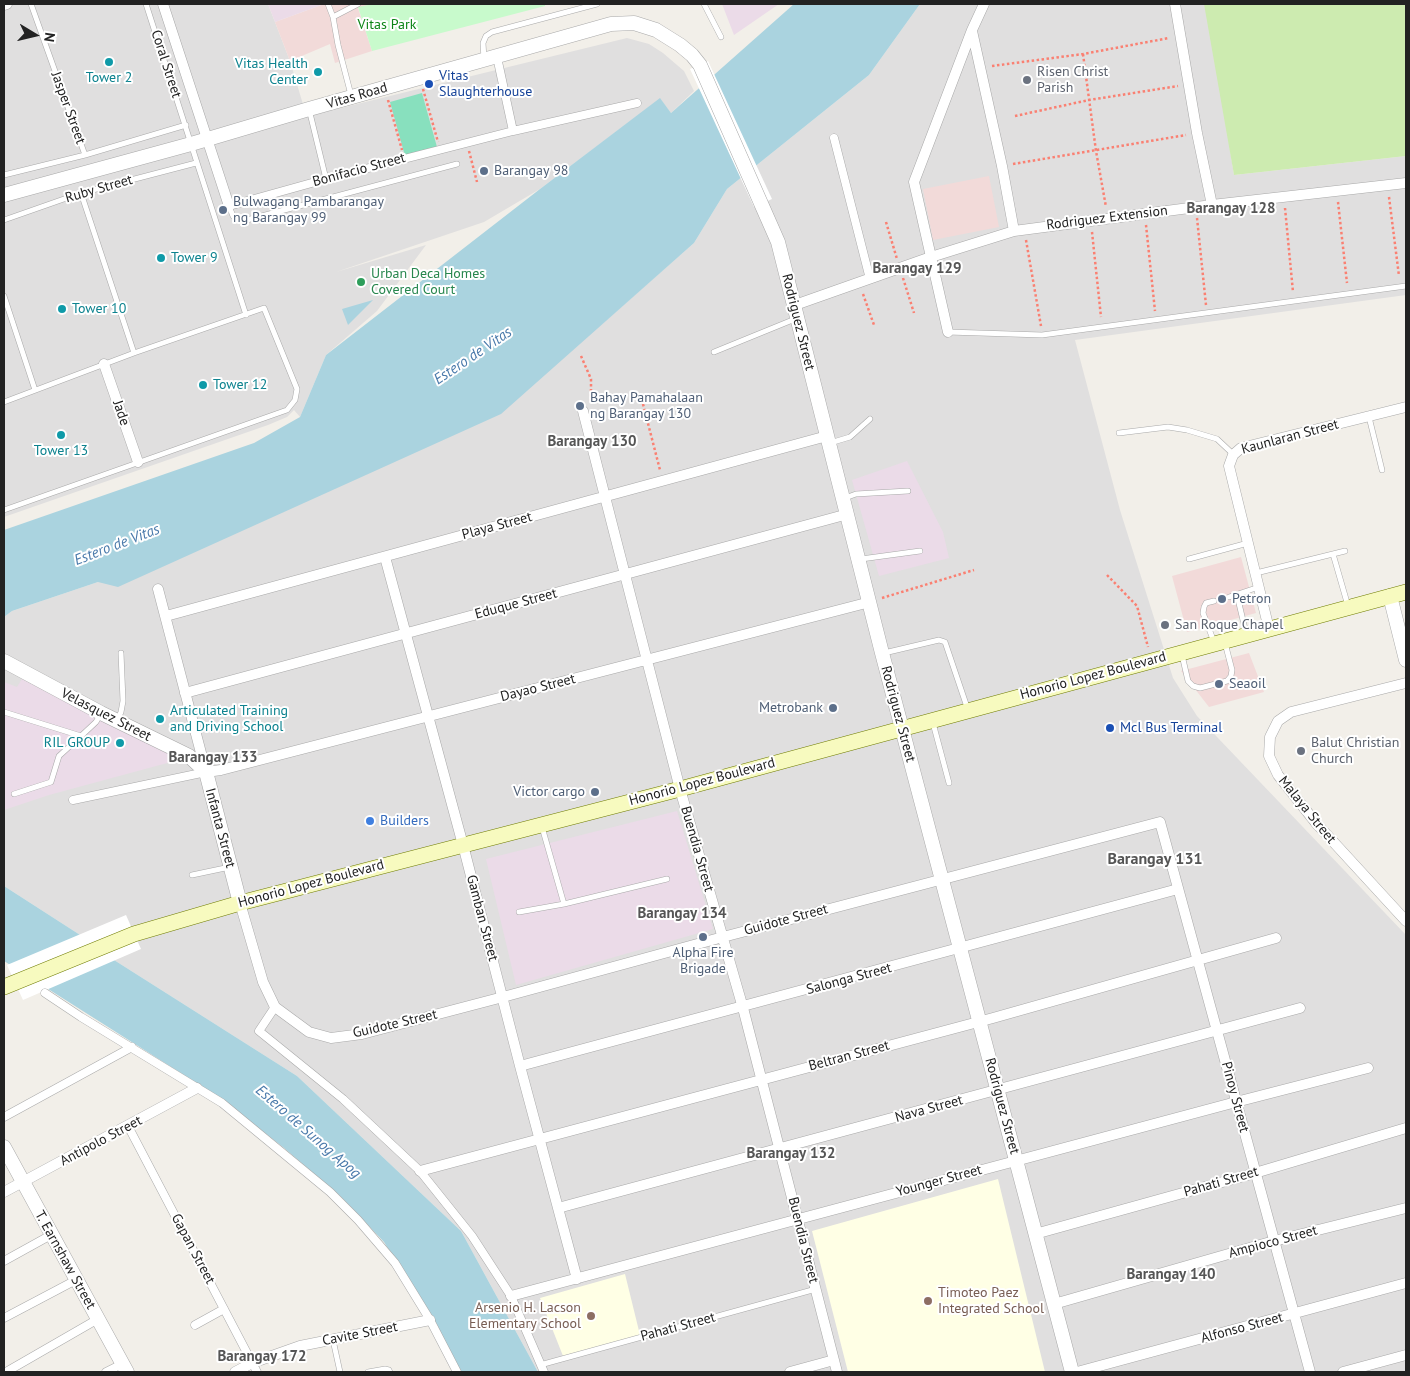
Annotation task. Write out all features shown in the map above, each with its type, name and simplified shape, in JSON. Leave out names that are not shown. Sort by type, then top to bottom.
[{"type":"main road","name":"Honorio Lopez Boulevard","points":[[9,985],[134,934],[240,903],[680,788],[1406,592]]},
{"type":"street","points":[[163,4],[229,206]]},
{"type":"street","points":[[948,332],[929,258],[914,182],[972,30],[984,4]]},
{"type":"street","points":[[1175,4],[1197,133],[1212,204]]},
{"type":"street","name":"Vitas Road","points":[[4,195],[208,140],[309,109],[611,24],[634,23],[656,30],[680,45],[700,65]]},
{"type":"street","points":[[972,30],[1002,166],[1019,230]]},
{"type":"street","points":[[490,59],[514,130]]},
{"type":"street","name":"Rodriguez Street","points":[[700,65],[778,242],[882,653],[1072,1372]]},
{"type":"street","name":"Bonifacio Street","points":[[229,206],[514,130],[637,103]]},
{"type":"street","points":[[834,138],[870,278]]},
{"type":"street","name":"Rodriguez Extension","points":[[796,312],[859,282],[1019,230],[1212,204],[1406,183]]},
{"type":"street","name":"Jade","points":[[104,364],[138,462]]},
{"type":"street","name":"Kaunlaran Street","points":[[1270,629],[1229,466],[1233,454],[1241,448],[1406,407]]},
{"type":"street","name":"Buendia Street","points":[[583,411],[646,660],[762,1080],[837,1372]]},
{"type":"street","name":"Playa Street","points":[[166,616],[604,497],[828,440]]},
{"type":"street","name":"Eduque Street","points":[[185,693],[848,514]]},
{"type":"street","name":"Gamban Street","points":[[385,557],[577,1279]]},
{"type":"street","name":"Infanta Street","points":[[158,589],[240,903],[263,982],[275,1007]]},
{"type":"street","points":[[1390,596],[1406,660]]},
{"type":"street","name":"Dayao Street","points":[[206,772],[221,770],[870,602]]},
{"type":"street","name":"Velasquez Street","points":[[4,661],[116,721],[189,756],[206,772]]},
{"type":"street","name":"Malaya Street","points":[[1406,683],[1291,712],[1278,721],[1270,737],[1270,756],[1278,775],[1316,824],[1406,921]]},
{"type":"street","points":[[73,800],[206,772]]},
{"type":"street","name":"Guidote Street","points":[[275,1007],[309,1032],[331,1038],[362,1034],[942,878],[1160,822]]},
{"type":"street","name":"Pinoy Street","points":[[1160,822],[1310,1372]]},
{"type":"street","name":"Salonga Street","points":[[520,1066],[1178,890]]},
{"type":"street","name":"Beltran Street","points":[[420,1171],[980,1021],[1276,938]]},
{"type":"street","points":[[45,993],[222,1103],[330,1192],[395,1263],[430,1320],[457,1372]]},
{"type":"street","points":[[275,1007],[259,1031],[343,1099],[420,1171],[472,1236],[511,1296],[542,1369]]},
{"type":"street","name":"Nava Street","points":[[558,1208],[1300,1008]]},
{"type":"street","points":[[4,1118],[132,1047]]},
{"type":"street","name":"Younger Street","points":[[511,1296],[1016,1160],[1368,1068]]},
{"type":"street","name":"Antipolo Street","points":[[4,1192],[197,1088]]},
{"type":"street","name":"Gapan Street","points":[[128,1126],[255,1368]]},
{"type":"street","name":"Pahati Street","points":[[1036,1234],[1255,1173],[1406,1128]]},
{"type":"street","name":"T. Earnshaw Street","points":[[4,1147],[125,1368]]},
{"type":"street","name":"Ampioco Street","points":[[1054,1304],[1274,1241],[1406,1208]]},
{"type":"street","points":[[4,1261],[52,1235]]},
{"type":"street","points":[[4,1318],[76,1280]]},
{"type":"street","name":"Alfonso Street","points":[[1077,1372],[1406,1283]]},
{"type":"street","points":[[195,1325],[224,1309]]},
{"type":"street","points":[[6,1372],[98,1319]]},
{"type":"street","name":"Cavite Street","points":[[235,1372],[255,1368],[300,1346],[430,1320]]},
{"type":"street","points":[[1343,1372],[1406,1355]]},
{"type":"street","points":[[790,1372],[834,1360]]},
{"type":"street","points":[[106,1372],[125,1368]]},
{"type":"lane","name":"Jasper Street","points":[[31,4],[85,155]]},
{"type":"lane","name":"Coral Street","points":[[146,4],[246,315]]},
{"type":"lane","points":[[328,4],[334,17],[338,44],[351,97]]},
{"type":"lane","points":[[334,17],[358,4]]},
{"type":"lane","points":[[490,59],[483,43],[486,36],[492,32],[597,4]]},
{"type":"lane","points":[[704,4],[721,37]]},
{"type":"lane","points":[[309,109],[326,179]]},
{"type":"lane","points":[[4,175],[85,155],[186,124]]},
{"type":"lane","name":"Ruby Street","points":[[4,220],[82,193],[196,163]]},
{"type":"lane","points":[[229,206],[233,216],[243,221],[457,164]]},
{"type":"lane","points":[[82,193],[134,353]]},
{"type":"lane","points":[[948,332],[1042,335],[1406,286]]},
{"type":"lane","points":[[4,296],[35,390]]},
{"type":"lane","points":[[4,402],[134,353],[264,308],[296,389],[295,400],[287,410],[4,510]]},
{"type":"lane","points":[[714,352],[796,312]]},
{"type":"lane","points":[[1369,416],[1382,470]]},
{"type":"lane","points":[[828,440],[850,437],[870,420]]},
{"type":"lane","points":[[1119,433],[1168,427],[1186,430],[1217,439],[1233,454]]},
{"type":"lane","points":[[844,499],[856,494],[908,491]]},
{"type":"lane","points":[[1189,559],[1248,543]]},
{"type":"lane","points":[[859,559],[920,551]]},
{"type":"lane","points":[[1256,573],[1345,551]]},
{"type":"lane","points":[[1333,554],[1348,607]]},
{"type":"lane","points":[[1229,597],[1259,587]]},
{"type":"lane","points":[[1237,594],[1246,635]]},
{"type":"lane","points":[[1182,652],[1188,681],[1193,686],[1200,688],[1227,681],[1232,670],[1203,613],[1206,603],[1214,602]]},
{"type":"lane","points":[[882,653],[939,640],[945,642],[968,710]]},
{"type":"lane","points":[[116,721],[121,712],[123,701],[121,654]]},
{"type":"lane","points":[[4,712],[81,736]]},
{"type":"lane","points":[[14,794],[51,782],[58,756],[96,722],[101,713]]},
{"type":"lane","points":[[933,720],[949,783]]},
{"type":"lane","points":[[541,824],[564,904]]},
{"type":"lane","points":[[192,875],[230,867]]},
{"type":"lane","points":[[519,912],[564,904],[667,879]]},
{"type":"lane","name":"Pahati Street","points":[[542,1369],[816,1289]]},
{"type":"lane","points":[[333,1339],[340,1372]]},
{"type":"lane","points":[[368,1372],[385,1369],[390,1372]]},
{"type":"path","points":[[980,67],[1083,54],[1180,36]]},
{"type":"path","points":[[1083,54],[1096,151],[1108,218]]},
{"type":"path","points":[[420,78],[440,149]]},
{"type":"path","points":[[1014,116],[1089,100],[1189,84]]},
{"type":"path","points":[[384,88],[404,158]]},
{"type":"path","points":[[1002,166],[1197,133]]},
{"type":"path","points":[[467,142],[477,182]]},
{"type":"path","points":[[1388,185],[1398,276]]},
{"type":"path","points":[[1336,191],[1347,283]]},
{"type":"path","points":[[1284,197],[1293,293]]},
{"type":"path","points":[[1196,207],[1206,306]]},
{"type":"path","points":[[1145,213],[1155,311]]},
{"type":"path","points":[[1091,221],[1101,317]]},
{"type":"path","points":[[1019,230],[1042,335]]},
{"type":"path","points":[[859,282],[874,326]]},
{"type":"path","points":[[581,356],[591,379],[591,407],[583,411]]},
{"type":"path","points":[[643,404],[661,476]]},
{"type":"path","points":[[870,602],[974,570]]},
{"type":"path","points":[[1107,575],[1137,606],[1148,646]]},
{"type":"shaded area","points":[[4,4],[268,4],[290,61],[308,116],[627,38],[649,44],[663,53],[684,71],[694,91],[671,113],[660,99],[540,189],[484,222],[336,272],[426,245],[377,311],[326,355],[300,417],[294,410],[287,417],[268,425],[4,517]]},
{"type":"shaded area","points":[[268,4],[324,4],[275,22]]},
{"type":"shaded area","points":[[324,4],[373,4],[358,8],[372,51],[335,63],[330,44],[290,61],[275,22]]},
{"type":"shaded area","points":[[722,4],[779,4],[734,35]]},
{"type":"shaded area","points":[[920,4],[1207,4],[1234,175],[1406,156],[1406,295],[1075,340],[1120,510],[1173,678],[1197,716],[1406,935],[1406,1372],[538,1372],[461,1231],[297,1076],[114,960],[91,942],[4,886],[4,617],[12,611],[98,582],[596,329],[694,243],[727,189],[869,75]]},
{"type":"shaded area","points":[[989,176],[999,227],[933,240],[923,189]]},
{"type":"shaded area","points":[[907,461],[943,532],[949,558],[879,576],[852,480]]},
{"type":"shaded area","points":[[1241,557],[1256,613],[1187,632],[1172,576]]},
{"type":"shaded area","points":[[1249,653],[1264,692],[1209,707],[1181,671]]},
{"type":"shaded area","points":[[22,679],[104,722],[182,759],[49,795],[4,810],[4,682],[17,687]]},
{"type":"shaded area","points":[[677,811],[713,929],[516,985],[486,859]]},
{"type":"shaded area","name":"Timoteo Paez Integrated School","points":[[998,1179],[1045,1372],[848,1372],[812,1231]]},
{"type":"shaded area","name":"Arsenio H. Lacson Elementary School","points":[[625,1274],[640,1335],[563,1356],[540,1298]]},
{"type":"green space","name":"Vitas Park","points":[[373,4],[545,4],[545,6],[372,51],[358,7]]},
{"type":"green space","points":[[1204,4],[1406,4],[1406,156],[1234,175]]},
{"type":"green space","points":[[422,93],[437,147],[405,156],[390,102]]},
{"type":"water","name":"Estero de Vitas","points":[[794,4],[920,4],[869,75],[727,189],[694,243],[501,414],[118,587],[98,582],[12,611],[4,617],[4,530],[254,443],[300,417],[326,355],[660,98],[671,113]]},
{"type":"water","points":[[373,300],[348,325],[342,309]]},
{"type":"water","name":"Estero de Sunog Apog","points":[[4,886],[91,942],[114,960],[297,1076],[461,1231],[538,1372],[461,1372],[427,1311],[384,1242],[341,1197],[284,1148],[220,1098],[4,961]]},
{"type":"pier","points":[[708,61],[772,199],[754,207],[690,69]]},
{"type":"pier","points":[[126,915],[141,949],[23,1000],[7,965]]},
{"type":"place","name":"Tower 2","points":[[109,62]]},
{"type":"place","name":"Vitas Health Center","points":[[318,72]]},
{"type":"place","name":"Risen Christ Parish","points":[[1027,80]]},
{"type":"place","name":"Vitas Slaughterhouse","points":[[429,84]]},
{"type":"place","name":"Barangay 98","points":[[484,171]]},
{"type":"place","name":"Bulwagang Pambarangay ng Barangay 99","points":[[223,210]]},
{"type":"place","name":"Tower 9","points":[[161,258]]},
{"type":"place","name":"Urban Deca Homes Covered Court","points":[[361,282]]},
{"type":"place","name":"Tower 10","points":[[62,309]]},
{"type":"place","name":"Tower 12","points":[[203,385]]},
{"type":"place","name":"Bahay Pamahalaan ng Barangay 130","points":[[580,406]]},
{"type":"place","name":"Tower 13","points":[[61,435]]},
{"type":"place","name":"Petron","points":[[1222,599]]},
{"type":"place","name":"San Roque Chapel","points":[[1165,625]]},
{"type":"place","name":"Seaoil","points":[[1219,684]]},
{"type":"place","name":"Metrobank","points":[[833,708]]},
{"type":"place","name":"Articulated Training and Driving School","points":[[160,719]]},
{"type":"place","name":"Mcl Bus Terminal","points":[[1110,728]]},
{"type":"place","name":"RIL GROUP","points":[[120,743]]},
{"type":"place","name":"Balut Christian Church","points":[[1301,751]]},
{"type":"place","name":"Victor cargo","points":[[595,792]]},
{"type":"place","name":"Builders","points":[[370,821]]},
{"type":"place","name":"Alpha Fire Brigade","points":[[703,937]]},
{"type":"place","name":"Timoteo Paez Integrated School","points":[[928,1301]]},
{"type":"place","name":"Arsenio H. Lacson Elementary School","points":[[591,1316]]},
{"type":"district","name":"Barangay 128","points":[[1231,209]]},
{"type":"district","name":"Barangay 129","points":[[917,269]]},
{"type":"district","name":"Barangay 130","points":[[592,442]]},
{"type":"district","name":"Barangay 133","points":[[213,758]]},
{"type":"district","name":"Barangay 131","points":[[1155,859]]},
{"type":"district","name":"Barangay 134","points":[[682,914]]},
{"type":"district","name":"Barangay 132","points":[[791,1154]]},
{"type":"district","name":"Barangay 140","points":[[1171,1275]]},
{"type":"district","name":"Barangay 172","points":[[262,1357]]}]
